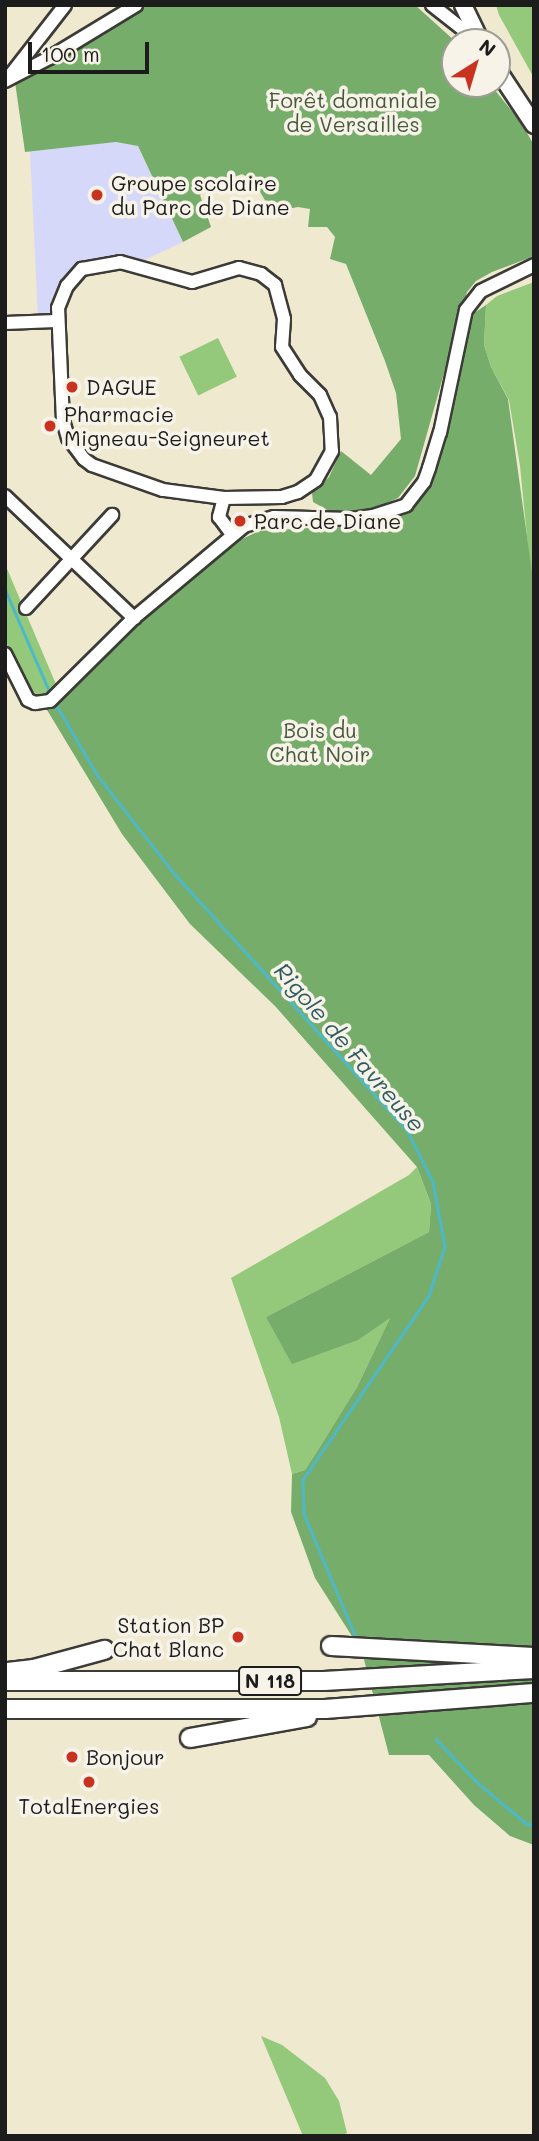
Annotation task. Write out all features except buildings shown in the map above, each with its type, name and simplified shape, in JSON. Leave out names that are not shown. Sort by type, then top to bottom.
[{"type":"highway","points":[[331,1646],[534,1657]]},
{"type":"highway","points":[[5,1672],[34,1669],[104,1650]]},
{"type":"highway","name":"N 118","points":[[5,1681],[324,1681],[534,1670]]},
{"type":"highway","name":"N 118","points":[[5,1709],[325,1709],[534,1693]]},
{"type":"highway","points":[[190,1738],[305,1717],[325,1709]]},
{"type":"main road","points":[[463,5],[474,28]]},
{"type":"main road","points":[[511,90],[534,125]]},
{"type":"street","points":[[6,81],[65,5]]},
{"type":"street","points":[[16,70],[49,58],[136,5]]},
{"type":"street","points":[[432,5],[462,28]]},
{"type":"street","points":[[120,262],[152,268],[192,282],[239,268],[252,270],[270,280],[277,291],[284,319],[282,347],[300,375],[320,395],[330,417],[332,451],[316,480],[298,492],[282,497],[223,498],[163,490],[92,465],[68,438],[62,421],[56,321],[67,286],[82,269],[120,262]]},
{"type":"street","points":[[5,654],[24,695],[31,701],[50,701],[134,618],[216,551],[232,534],[262,519],[351,519],[373,516],[406,505],[424,482],[440,433],[466,310],[481,290],[534,265]]},
{"type":"street","points":[[5,323],[56,321]]},
{"type":"street","points":[[5,496],[134,618]]},
{"type":"street","points":[[223,498],[219,517],[232,534]]},
{"type":"street","points":[[26,608],[112,515]]},
{"type":"shaded area","name":"Groupe scolaire du Parc de Diane","points":[[116,142],[138,146],[183,242],[136,264],[124,261],[63,281],[56,291],[49,314],[45,319],[38,318],[30,151]]},
{"type":"green space","name":"Forêt domaniale de Versailles","points":[[145,5],[415,5],[441,28],[441,98],[501,98],[520,121],[534,145],[534,256],[492,272],[476,281],[467,292],[415,476],[398,498],[371,510],[331,512],[313,502],[312,493],[329,477],[341,451],[371,475],[401,439],[396,393],[385,361],[346,264],[330,259],[335,237],[327,227],[308,227],[310,209],[298,207],[272,212],[253,180],[242,174],[213,185],[200,195],[211,227],[183,242],[138,146],[116,142],[25,152],[15,82]]},
{"type":"green space","points":[[496,5],[534,5],[534,78],[511,37],[511,28],[506,28]]},
{"type":"green space","points":[[534,282],[532,588],[520,466],[509,400],[491,367],[484,345],[486,305],[497,296]]},
{"type":"green space","name":"Bois du Chat Noir","points":[[486,305],[484,345],[491,367],[508,399],[534,587],[534,1845],[510,1836],[474,1805],[429,1755],[389,1755],[362,1652],[315,1578],[291,1512],[292,1474],[305,1470],[321,1445],[357,1387],[390,1318],[358,1340],[292,1364],[266,1317],[429,1232],[431,1204],[417,1167],[275,1006],[190,924],[122,834],[44,705],[216,551],[259,531],[393,523],[410,507],[474,313]]},
{"type":"green space","points":[[218,338],[237,377],[198,395],[179,357]]},
{"type":"green space","points":[[5,564],[58,689],[47,699],[29,690],[5,641]]},
{"type":"green space","points":[[417,1167],[431,1204],[429,1232],[266,1317],[391,1316],[357,1387],[321,1445],[305,1470],[292,1474],[279,1417],[231,1278],[409,1175]]},
{"type":"green space","points":[[261,2036],[282,2045],[325,2078],[339,2101],[347,2133],[341,2136],[303,2136]]},
{"type":"waterway","name":"Rigole de Favreuse","points":[[5,589],[51,695]]},
{"type":"waterway","name":"Rigole de Favreuse","points":[[54,701],[98,776],[173,872],[407,1130],[433,1182],[445,1247],[429,1296],[303,1480],[304,1514],[355,1635]]},
{"type":"waterway","name":"Rigole de Favreuse","points":[[436,1739],[479,1784],[526,1823],[534,1826]]},
{"type":"place","name":"Groupe scolaire du Parc de Diane","points":[[97,195]]},
{"type":"place","name":"DAGUE","points":[[72,387]]},
{"type":"place","name":"Pharmacie Migneau-Seigneuret","points":[[50,426]]},
{"type":"place","name":"Parc de Diane","points":[[240,521]]},
{"type":"place","name":"Station BP Chat Blanc","points":[[238,1637]]},
{"type":"place","name":"Bonjour","points":[[72,1757]]},
{"type":"place","name":"TotalEnergies","points":[[89,1782]]}]
